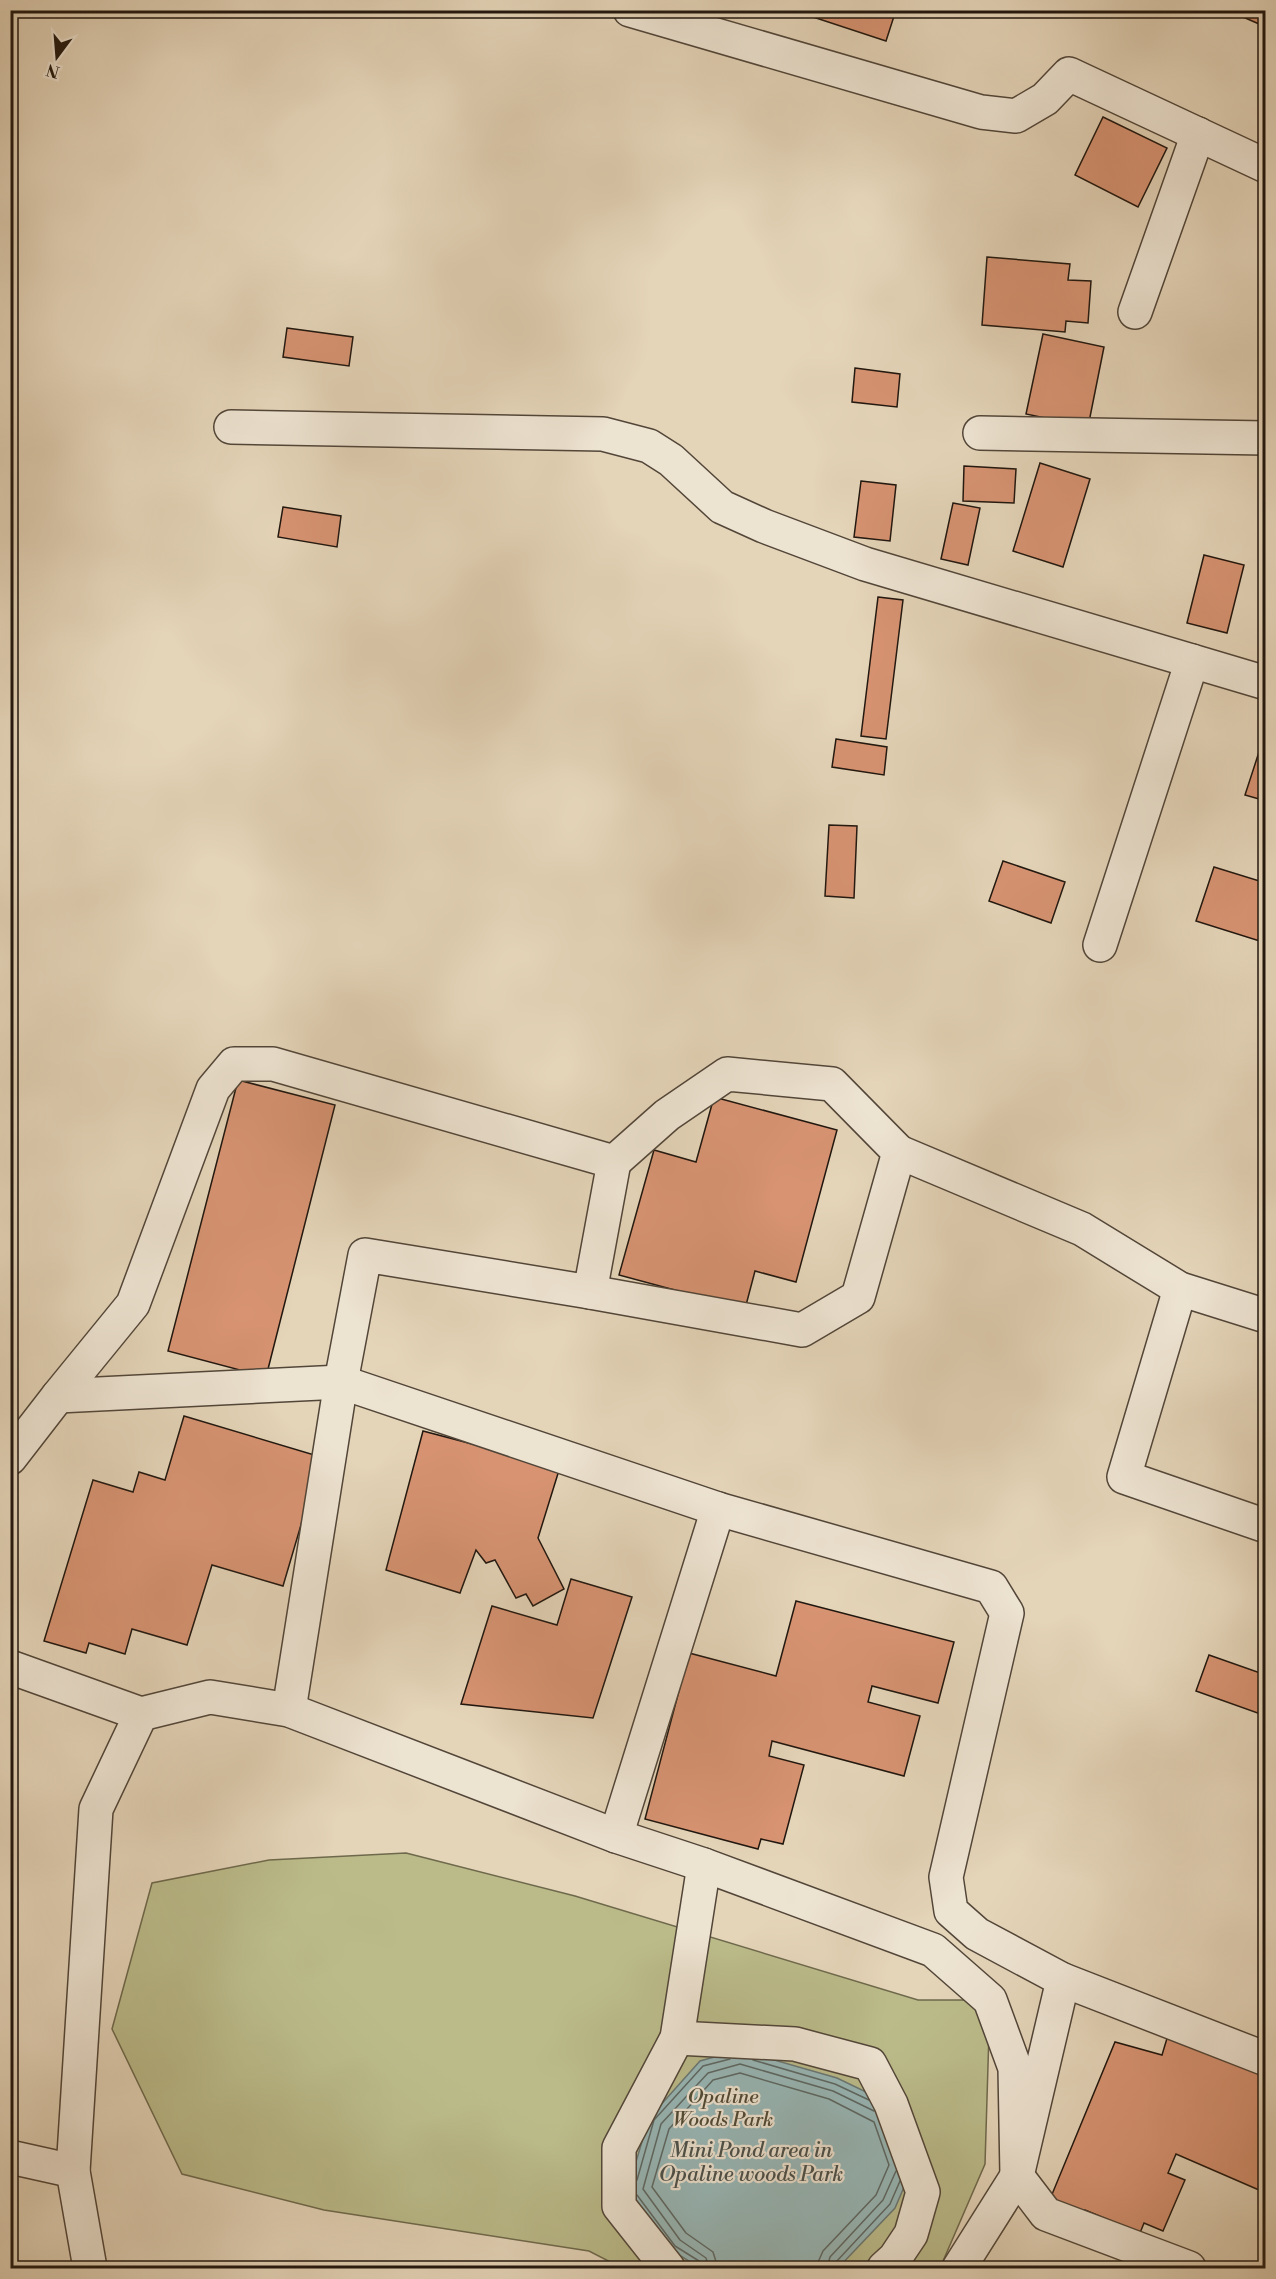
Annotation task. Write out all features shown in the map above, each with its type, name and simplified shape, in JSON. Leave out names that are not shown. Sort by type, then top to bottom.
[{"type":"street","points":[[630,10],[981,112],[1016,116],[1045,99],[1069,74],[1266,166]]},
{"type":"street","points":[[1135,312],[1198,134]]},
{"type":"street","points":[[231,427],[603,434],[649,446],[671,460],[722,507],[865,564],[1266,683]]},
{"type":"street","points":[[980,433],[1266,438]]},
{"type":"street","points":[[1100,945],[1192,661]]},
{"type":"street","points":[[10,1458],[134,1304],[213,1089],[234,1064],[273,1064],[614,1162]]},
{"type":"street","points":[[590,1292],[614,1162],[667,1114],[728,1074],[832,1084],[899,1152],[1082,1229],[1180,1289],[1266,1316]]},
{"type":"street","points":[[289,1710],[341,1383],[365,1255],[802,1330],[858,1297],[899,1152]]},
{"type":"street","points":[[1180,1289],[1124,1477],[1266,1526]]},
{"type":"street","points":[[58,1396],[341,1383],[718,1509],[991,1587],[1006,1613],[946,1877],[951,1911],[977,1934],[1063,1980],[1266,2059]]},
{"type":"street","points":[[616,1836],[718,1509]]},
{"type":"street","points":[[10,1666],[141,1714],[210,1697],[289,1710],[616,1836],[704,1865],[933,1950],[990,2000],[1015,2068],[1017,2176],[1046,2214],[1189,2268]]},
{"type":"street","points":[[90,2268],[73,2171],[96,1809],[141,1714]]},
{"type":"street","points":[[668,2268],[619,2206],[618,2148],[677,2038],[704,1865]]},
{"type":"street","points":[[959,2268],[1017,2176],[1063,1980]]},
{"type":"street","points":[[677,2038],[795,2044],[870,2064],[891,2104],[923,2192],[911,2234],[896,2258],[884,2268]]},
{"type":"street","points":[[10,2157],[73,2171]]},
{"type":"green space","name":"Opaline Woods Park","points":[[406,1853],[575,1896],[918,2000],[990,2000],[985,2164],[940,2268],[622,2268],[589,2251],[324,2210],[182,2174],[112,2029],[152,1883],[269,1860]]},
{"type":"water","name":"Mini Pond area in Opaline woods Park","points":[[739,2050],[837,2078],[891,2104],[914,2164],[895,2208],[838,2268],[700,2268],[671,2250],[627,2192],[649,2118],[700,2061]]},
{"type":"building","points":[[815,10],[896,10],[886,41],[813,17]]},
{"type":"building","points":[[1227,10],[1266,10],[1266,27]]},
{"type":"building","points":[[1103,117],[1167,148],[1138,207],[1075,175]]},
{"type":"building","points":[[987,257],[1070,264],[1068,280],[1091,281],[1088,323],[1066,321],[1065,332],[982,325]]},
{"type":"building","points":[[287,328],[353,337],[349,366],[283,357]]},
{"type":"building","points":[[1043,334],[1104,347],[1088,427],[1026,414]]},
{"type":"building","points":[[855,368],[900,374],[897,407],[852,402]]},
{"type":"building","points":[[1040,463],[1090,479],[1063,567],[1013,551]]},
{"type":"building","points":[[964,466],[1016,469],[1014,503],[963,501]]},
{"type":"building","points":[[861,481],[896,485],[890,541],[854,537]]},
{"type":"building","points":[[953,503],[980,508],[968,565],[941,559]]},
{"type":"building","points":[[283,507],[341,516],[337,547],[278,537]]},
{"type":"building","points":[[1204,555],[1244,565],[1227,633],[1187,623]]},
{"type":"building","points":[[878,597],[903,600],[886,739],[861,736]]},
{"type":"building","points":[[836,739],[887,747],[884,775],[832,767]]},
{"type":"building","points":[[1259,752],[1266,754],[1266,801],[1245,795]]},
{"type":"building","points":[[829,825],[857,826],[854,898],[825,896]]},
{"type":"building","points":[[1003,861],[1065,882],[1051,923],[989,901]]},
{"type":"building","points":[[1214,867],[1266,883],[1266,943],[1196,921]]},
{"type":"building","points":[[238,1080],[335,1105],[266,1377],[168,1351]]},
{"type":"building","points":[[714,1097],[837,1130],[796,1282],[755,1271],[745,1309],[619,1275],[654,1150],[696,1162]]},
{"type":"building","points":[[184,1416],[321,1457],[283,1586],[212,1565],[187,1645],[132,1629],[125,1654],[89,1643],[86,1653],[44,1641],[93,1480],[133,1492],[139,1472],[165,1480]]},
{"type":"building","points":[[423,1431],[560,1467],[538,1538],[564,1589],[533,1606],[526,1594],[516,1598],[495,1560],[486,1563],[476,1550],[460,1593],[386,1570]]},
{"type":"building","points":[[571,1579],[632,1597],[593,1718],[461,1704],[492,1606],[557,1625]]},
{"type":"building","points":[[796,1601],[954,1642],[938,1703],[872,1686],[868,1702],[920,1716],[904,1776],[772,1741],[769,1756],[804,1765],[783,1844],[761,1839],[758,1849],[645,1819],[689,1653],[776,1676]]},
{"type":"building","points":[[1209,1655],[1266,1675],[1266,1716],[1196,1691]]},
{"type":"building","points":[[1168,2035],[1266,2075],[1266,2193],[1176,2154],[1168,2173],[1185,2180],[1163,2231],[1144,2223],[1140,2233],[1085,2210],[1082,2217],[1048,2204],[1115,2042],[1162,2055]]}]
